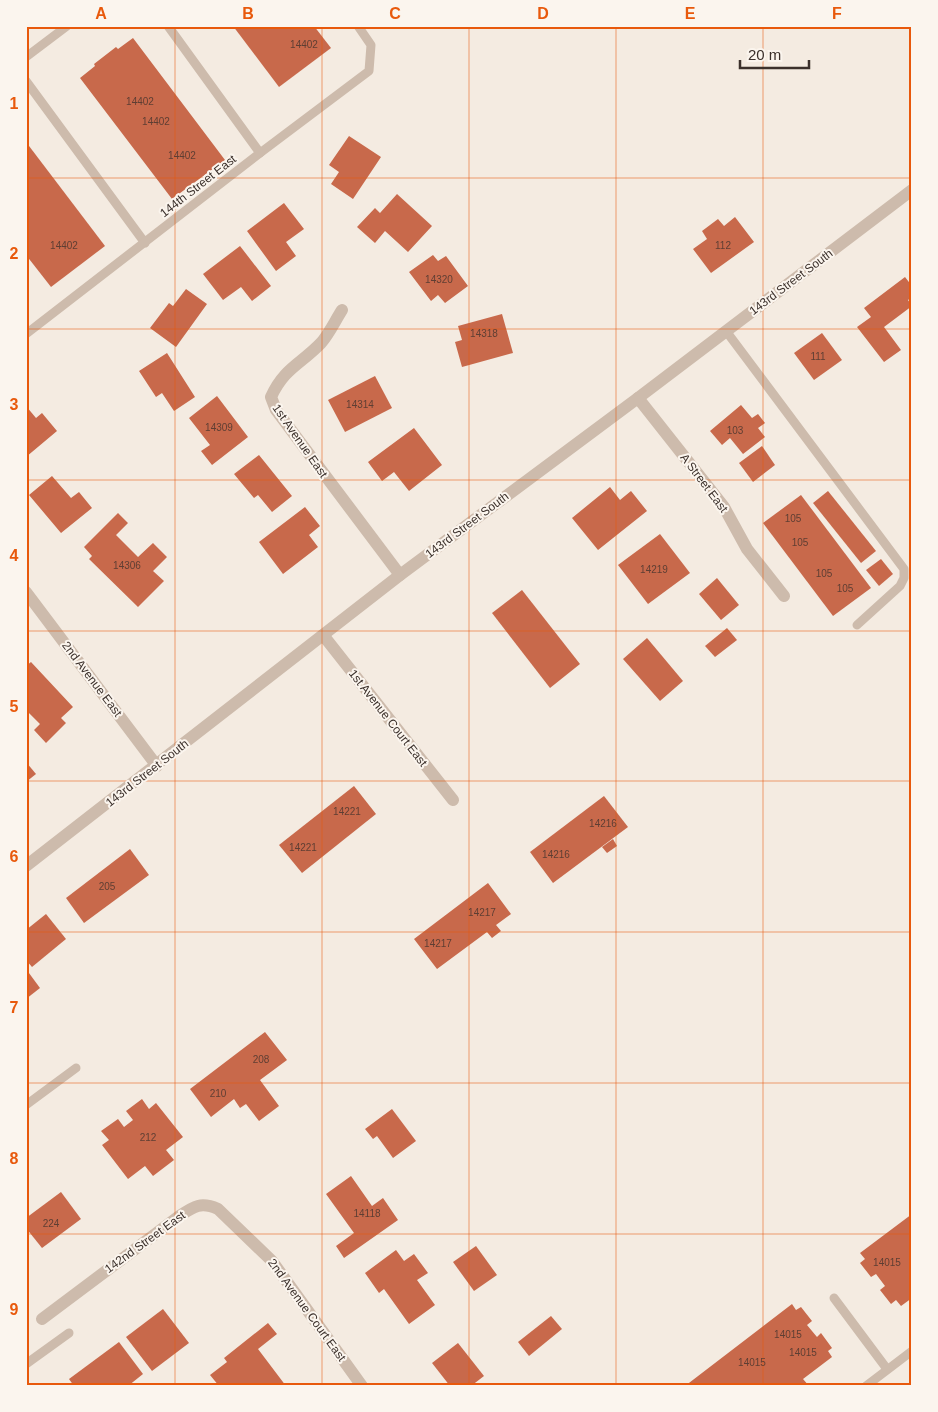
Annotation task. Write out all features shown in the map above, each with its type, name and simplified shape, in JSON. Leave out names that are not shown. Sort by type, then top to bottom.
[{"type":"street","name":"143rd Street South","points":[[26,866],[157,766],[400,575],[638,398],[912,190]]},
{"type":"street","name":"1st Avenue East","points":[[342,310],[321,343],[293,366],[276,384],[270,397],[276,410],[400,575]]},
{"type":"street","name":"A Street East","points":[[638,398],[724,507],[747,549],[784,596]]},
{"type":"street","name":"2nd Avenue East","points":[[26,592],[157,766]]},
{"type":"street","name":"1st Avenue Court East","points":[[324,635],[453,800]]},
{"type":"street","name":"142nd Street East","points":[[42,1319],[192,1208],[207,1204],[218,1209],[249,1237]]},
{"type":"street","name":"2nd Avenue Court East","points":[[249,1237],[272,1261],[362,1386]]},
{"type":"lane","points":[[26,57],[67,26]]},
{"type":"lane","points":[[168,26],[260,153]]},
{"type":"lane","name":"144th Street East","points":[[26,333],[369,71],[371,45],[358,26]]},
{"type":"lane","points":[[26,81],[145,243]]},
{"type":"lane","points":[[726,331],[904,570],[904,578],[900,586],[857,625]]},
{"type":"lane","points":[[26,1105],[76,1068]]},
{"type":"lane","points":[[834,1298],[887,1369]]},
{"type":"lane","points":[[26,1364],[69,1333]]},
{"type":"lane","points":[[866,1386],[912,1351]]},
{"type":"building","points":[[233,26],[314,26],[331,48],[279,87]]},
{"type":"building","points":[[133,38],[225,160],[172,199],[80,78],[116,47],[118,49]]},
{"type":"building","points":[[349,136],[381,157],[353,199],[331,184],[339,172],[329,165]]},
{"type":"building","points":[[26,142],[105,246],[51,287],[26,255]]},
{"type":"building","points":[[397,194],[432,226],[408,252],[385,231],[375,243],[357,227],[375,208],[380,213]]},
{"type":"building","points":[[284,203],[304,229],[286,242],[296,256],[276,271],[247,231]]},
{"type":"building","points":[[735,217],[754,242],[711,273],[693,249],[707,239],[702,231],[718,219],[724,226]]},
{"type":"building","points":[[240,246],[271,286],[252,301],[241,287],[223,300],[203,274]]},
{"type":"building","points":[[433,255],[438,261],[446,256],[468,286],[445,303],[438,295],[431,301],[409,272]]},
{"type":"building","points":[[905,277],[912,286],[912,297],[908,300],[912,306],[884,327],[901,350],[884,362],[857,327],[871,317],[864,308]]},
{"type":"building","points":[[186,289],[207,304],[176,347],[150,328],[169,303],[173,306]]},
{"type":"building","points":[[502,314],[513,353],[462,367],[455,342],[462,340],[458,326]]},
{"type":"building","points":[[822,333],[842,360],[814,380],[794,353]]},
{"type":"building","points":[[167,353],[195,397],[174,411],[162,393],[156,397],[139,371]]},
{"type":"building","points":[[375,376],[392,408],[345,432],[328,400]]},
{"type":"building","points":[[217,396],[248,437],[212,465],[201,451],[210,445],[189,418]]},
{"type":"building","points":[[741,405],[752,418],[758,414],[765,423],[758,428],[765,437],[743,454],[730,438],[722,445],[710,431]]},
{"type":"building","points":[[26,406],[36,418],[42,413],[57,431],[26,457]]},
{"type":"building","points":[[414,428],[442,465],[409,491],[394,472],[382,481],[368,462]]},
{"type":"building","points":[[762,446],[775,465],[753,482],[739,463]]},
{"type":"building","points":[[259,455],[292,496],[272,512],[258,495],[254,498],[234,474]]},
{"type":"building","points":[[52,476],[71,498],[79,492],[92,508],[61,533],[29,495]]},
{"type":"building","points":[[610,487],[620,500],[631,491],[647,511],[598,550],[572,518]]},
{"type":"building","points":[[828,491],[876,551],[861,563],[813,503]]},
{"type":"building","points":[[801,495],[871,588],[833,616],[763,523]]},
{"type":"building","points":[[305,507],[320,526],[309,535],[318,547],[283,574],[259,542]]},
{"type":"building","points":[[118,513],[128,523],[116,535],[138,557],[153,543],[167,557],[153,571],[164,581],[138,607],[89,559],[92,556],[84,547]]},
{"type":"building","points":[[660,534],[690,573],[648,604],[618,565]]},
{"type":"building","points":[[881,559],[893,574],[879,586],[866,570]]},
{"type":"building","points":[[717,578],[739,605],[721,620],[699,594]]},
{"type":"building","points":[[522,590],[580,664],[550,688],[492,613]]},
{"type":"building","points":[[727,628],[737,640],[715,657],[705,646]]},
{"type":"building","points":[[647,638],[683,681],[660,701],[623,659]]},
{"type":"building","points":[[31,662],[73,707],[61,718],[66,723],[46,743],[34,730],[40,724],[26,710],[26,666]]},
{"type":"building","points":[[26,762],[36,774],[26,782]]},
{"type":"building","points":[[354,786],[376,814],[302,873],[279,845]]},
{"type":"building","points":[[604,796],[628,827],[553,883],[530,852]]},
{"type":"building","points":[[613,839],[617,846],[607,853],[602,847]]},
{"type":"building","points":[[130,849],[149,875],[84,923],[66,898]]},
{"type":"building","points":[[488,883],[511,914],[496,925],[501,931],[492,938],[487,932],[437,969],[414,939]]},
{"type":"building","points":[[46,914],[66,939],[32,967],[26,960],[26,930]]},
{"type":"building","points":[[26,969],[40,988],[26,999]]},
{"type":"building","points":[[265,1032],[287,1060],[260,1080],[279,1106],[259,1121],[246,1104],[240,1108],[234,1099],[211,1117],[190,1089]]},
{"type":"building","points":[[142,1099],[149,1109],[156,1103],[183,1137],[166,1150],[174,1160],[153,1176],[145,1166],[128,1179],[102,1145],[109,1140],[101,1131],[118,1119],[124,1127],[133,1120],[126,1111]]},
{"type":"building","points":[[392,1109],[416,1141],[393,1158],[377,1136],[373,1139],[365,1129]]},
{"type":"building","points":[[351,1176],[372,1206],[383,1198],[398,1220],[344,1258],[336,1246],[354,1233],[326,1194]]},
{"type":"building","points":[[61,1192],[81,1219],[42,1248],[26,1228],[26,1218]]},
{"type":"building","points":[[912,1214],[912,1298],[901,1306],[896,1300],[891,1304],[880,1290],[885,1286],[876,1274],[871,1277],[860,1263],[865,1259],[860,1253]]},
{"type":"building","points":[[476,1246],[497,1275],[474,1291],[453,1262]]},
{"type":"building","points":[[396,1250],[404,1261],[414,1254],[428,1273],[417,1280],[435,1305],[409,1324],[384,1289],[379,1293],[365,1273]]},
{"type":"building","points":[[792,1304],[796,1310],[801,1307],[812,1321],[807,1325],[817,1337],[821,1333],[832,1348],[828,1351],[832,1357],[803,1379],[809,1386],[685,1386]]},
{"type":"building","points":[[163,1309],[189,1343],[152,1371],[126,1337]]},
{"type":"building","points":[[551,1316],[562,1329],[529,1356],[518,1342]]},
{"type":"building","points":[[268,1323],[277,1334],[258,1349],[286,1386],[219,1386],[210,1375],[227,1362],[224,1358]]},
{"type":"building","points":[[119,1342],[143,1374],[128,1386],[74,1386],[69,1379]]},
{"type":"building","points":[[458,1343],[484,1376],[471,1386],[450,1386],[432,1363]]}]
